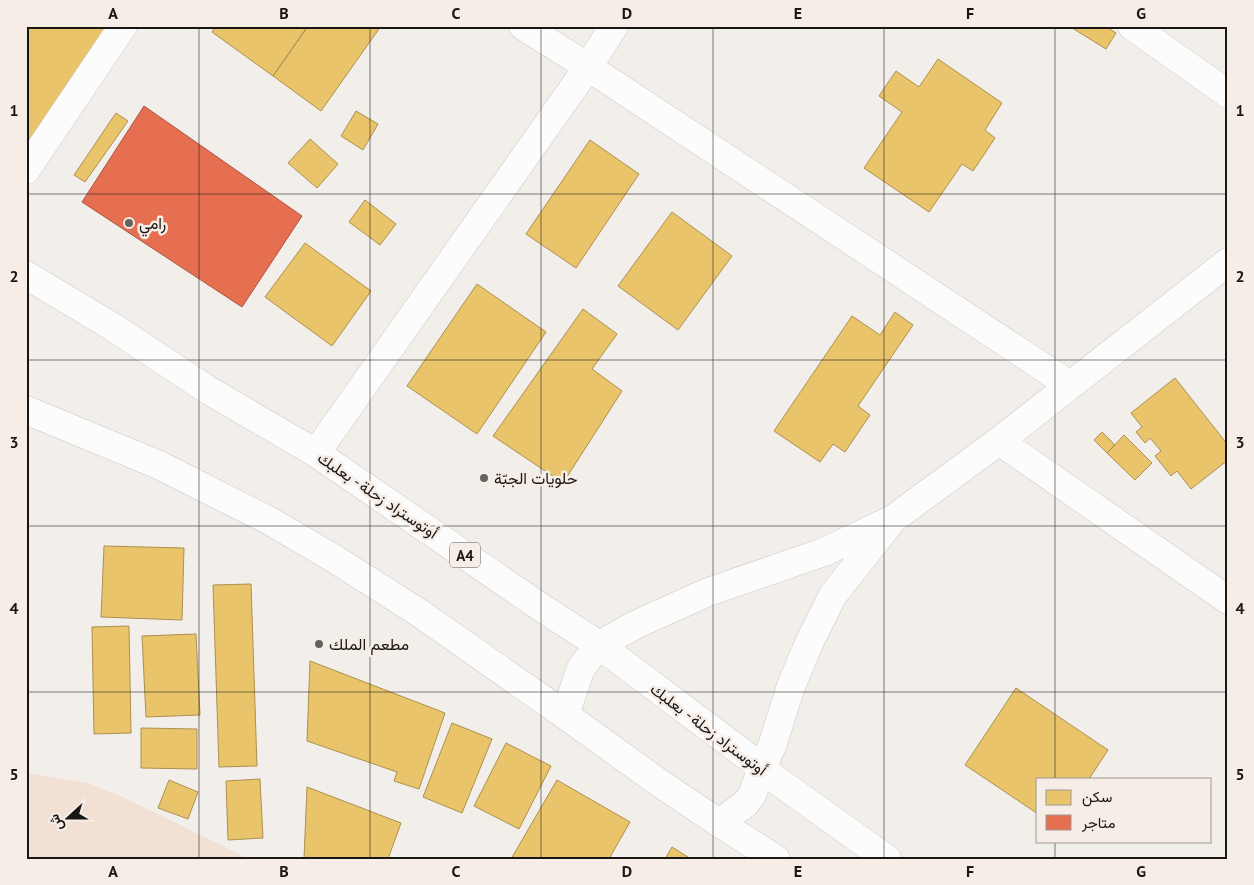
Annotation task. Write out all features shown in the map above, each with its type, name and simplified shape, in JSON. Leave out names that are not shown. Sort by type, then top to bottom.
[{"type":"main road","points":[[26,170],[123,26]]},
{"type":"main road","points":[[523,26],[1070,385]]},
{"type":"main road","points":[[316,453],[588,67],[614,26]]},
{"type":"main road","points":[[1132,26],[1228,94]]},
{"type":"main road","points":[[565,715],[581,668],[599,645],[636,624],[708,592],[824,552],[893,518],[999,441],[1228,262]]},
{"type":"main road","name":"أوتوستراد زحلة - بعلبك","points":[[26,275],[112,327],[208,390],[316,453],[534,603],[599,645],[770,776],[886,859]]},
{"type":"main road","points":[[26,410],[159,465],[270,521],[333,558],[418,612],[658,782],[776,859]]},
{"type":"main road","points":[[999,441],[1228,600]]},
{"type":"main road","points":[[719,823],[745,804],[752,795],[772,746],[791,686],[809,643],[834,595],[893,518]]},
{"type":"shaded area","points":[[26,773],[88,783],[123,797],[249,859],[26,859]]},
{"type":"building: سكن","points":[[26,26],[119,26],[30,145],[26,141]]},
{"type":"building: سكن","points":[[216,26],[308,26],[273,76],[212,32]]},
{"type":"building: سكن","points":[[308,26],[381,26],[321,111],[273,76]]},
{"type":"building: سكن","points":[[1069,26],[1105,26],[1116,33],[1106,49]]},
{"type":"building: سكن","points":[[938,59],[1002,103],[985,130],[995,138],[973,171],[962,164],[929,212],[864,168],[902,112],[879,96],[896,71],[919,87]]},
{"type":"building: سكن","points":[[356,111],[378,124],[363,150],[341,136]]},
{"type":"building: سكن","points":[[116,113],[128,121],[85,182],[74,175]]},
{"type":"building: سكن","points":[[310,139],[338,164],[317,188],[288,163]]},
{"type":"building: سكن","points":[[590,140],[639,174],[576,268],[526,234]]},
{"type":"building: سكن","points":[[365,200],[396,224],[380,245],[349,222]]},
{"type":"building: سكن","points":[[672,212],[732,256],[678,330],[618,286]]},
{"type":"building: سكن","points":[[305,243],[371,291],[332,346],[265,297]]},
{"type":"building: سكن","points":[[477,284],[546,332],[477,434],[407,386]]},
{"type":"building: سكن","points":[[583,309],[617,334],[592,369],[622,391],[563,483],[493,436]]},
{"type":"building: سكن","points":[[895,312],[913,325],[858,406],[870,415],[845,452],[833,444],[820,462],[774,431],[852,316],[880,335]]},
{"type":"building: سكن","points":[[1175,378],[1228,445],[1228,460],[1191,489],[1177,471],[1171,476],[1155,456],[1161,451],[1150,438],[1145,443],[1136,432],[1142,427],[1131,413]]},
{"type":"building: سكن","points":[[1102,432],[1115,445],[1107,453],[1094,440]]},
{"type":"building: سكن","points":[[1124,435],[1152,463],[1135,480],[1107,453]]},
{"type":"building: سكن","points":[[104,546],[184,548],[182,620],[101,617]]},
{"type":"building: سكن","points":[[251,584],[257,766],[219,767],[213,585]]},
{"type":"building: سكن","points":[[129,626],[131,733],[94,734],[92,627]]},
{"type":"building: سكن","points":[[196,634],[200,715],[146,717],[142,636]]},
{"type":"building: سكن","points":[[310,661],[445,713],[419,789],[394,781],[397,772],[307,741]]},
{"type":"building: سكن","points":[[1016,688],[1108,750],[1090,778],[1036,778],[1036,813],[965,765]]},
{"type":"building: سكن","points":[[452,723],[492,739],[462,813],[423,797]]},
{"type":"building: سكن","points":[[141,728],[197,729],[197,769],[141,768]]},
{"type":"building: سكن","points":[[506,743],[551,766],[519,829],[474,806]]},
{"type":"building: سكن","points":[[260,779],[263,838],[228,840],[226,781]]},
{"type":"building: سكن","points":[[169,780],[198,792],[188,819],[158,808]]},
{"type":"building: سكن","points":[[557,780],[630,822],[609,859],[511,859]]},
{"type":"building: سكن","points":[[307,787],[401,823],[388,859],[304,859]]},
{"type":"building: سكن","points":[[672,847],[691,859],[665,859]]},
{"type":"building: متاجر","points":[[144,106],[302,216],[242,307],[82,202]]},
{"type":"place","name":"رامي","points":[[129,223]]},
{"type":"place","name":"حلويات الجبّة","points":[[484,478]]},
{"type":"place","name":"مطعم الملك","points":[[319,644]]}]
